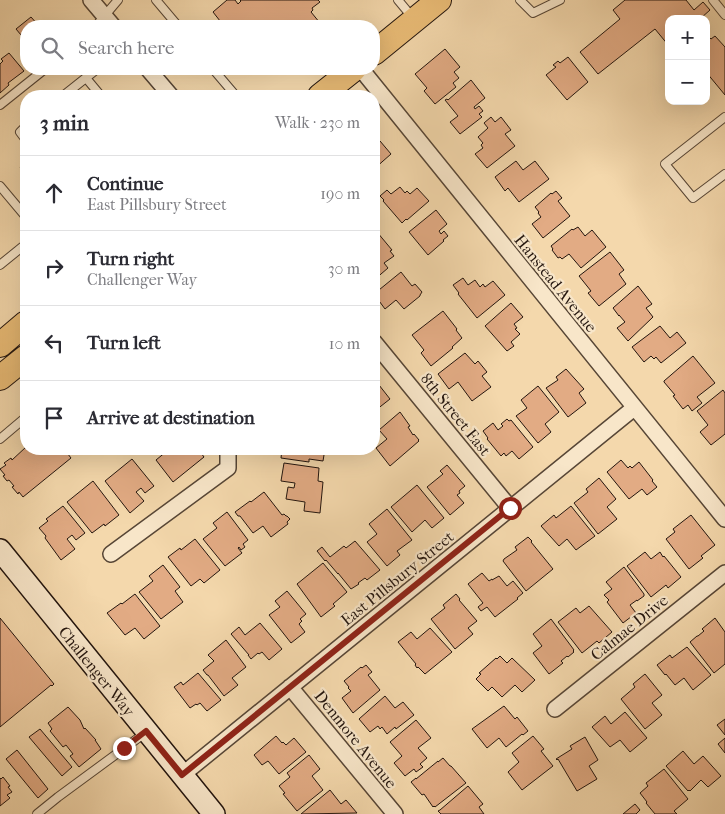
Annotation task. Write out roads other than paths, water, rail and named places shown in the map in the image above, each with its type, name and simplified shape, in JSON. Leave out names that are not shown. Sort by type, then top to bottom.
[{"type":"main road","points":[[380,48],[439,0]]},
{"type":"main road","points":[[328,90],[346,75]]},
{"type":"main road","points":[[0,345],[20,328]]},
{"type":"main road","points":[[0,378],[20,365]]},
{"type":"main road","name":"Challenger Way","points":[[5,559],[214,814]]},
{"type":"street","points":[[91,0],[103,20]]},
{"type":"street","points":[[153,75],[166,90]]},
{"type":"street","name":"Hanstead Avenue","points":[[366,75],[378,90]]},
{"type":"street","name":"Hanstead Avenue","points":[[380,93],[725,519]]},
{"type":"street","name":"8th Street East","points":[[380,349],[510,508]]},
{"type":"street","name":"East Pillsbury Street","points":[[182,775],[634,408]]},
{"type":"street","points":[[111,554],[228,468],[228,455]]},
{"type":"street","name":"Calmae Drive","points":[[555,709],[725,573]]},
{"type":"street","name":"Denmore Avenue","points":[[290,687],[395,814]]},
{"type":"lane","points":[[107,20],[118,0]]},
{"type":"lane","points":[[156,0],[173,20]]},
{"type":"lane","points":[[398,0],[414,20]]},
{"type":"lane","points":[[520,0],[533,13],[560,0]]},
{"type":"lane","points":[[713,0],[725,15]]},
{"type":"lane","points":[[0,105],[38,75]]},
{"type":"lane","points":[[71,90],[90,75]]},
{"type":"lane","points":[[218,75],[231,90]]},
{"type":"lane","points":[[86,78],[96,90]]},
{"type":"lane","points":[[725,117],[665,164],[693,198],[725,174]]},
{"type":"lane","points":[[0,186],[20,210]]},
{"type":"lane","points":[[0,265],[20,250]]},
{"type":"lane","points":[[0,439],[20,422]]},
{"type":"lane","points":[[37,814],[146,731]]}]
